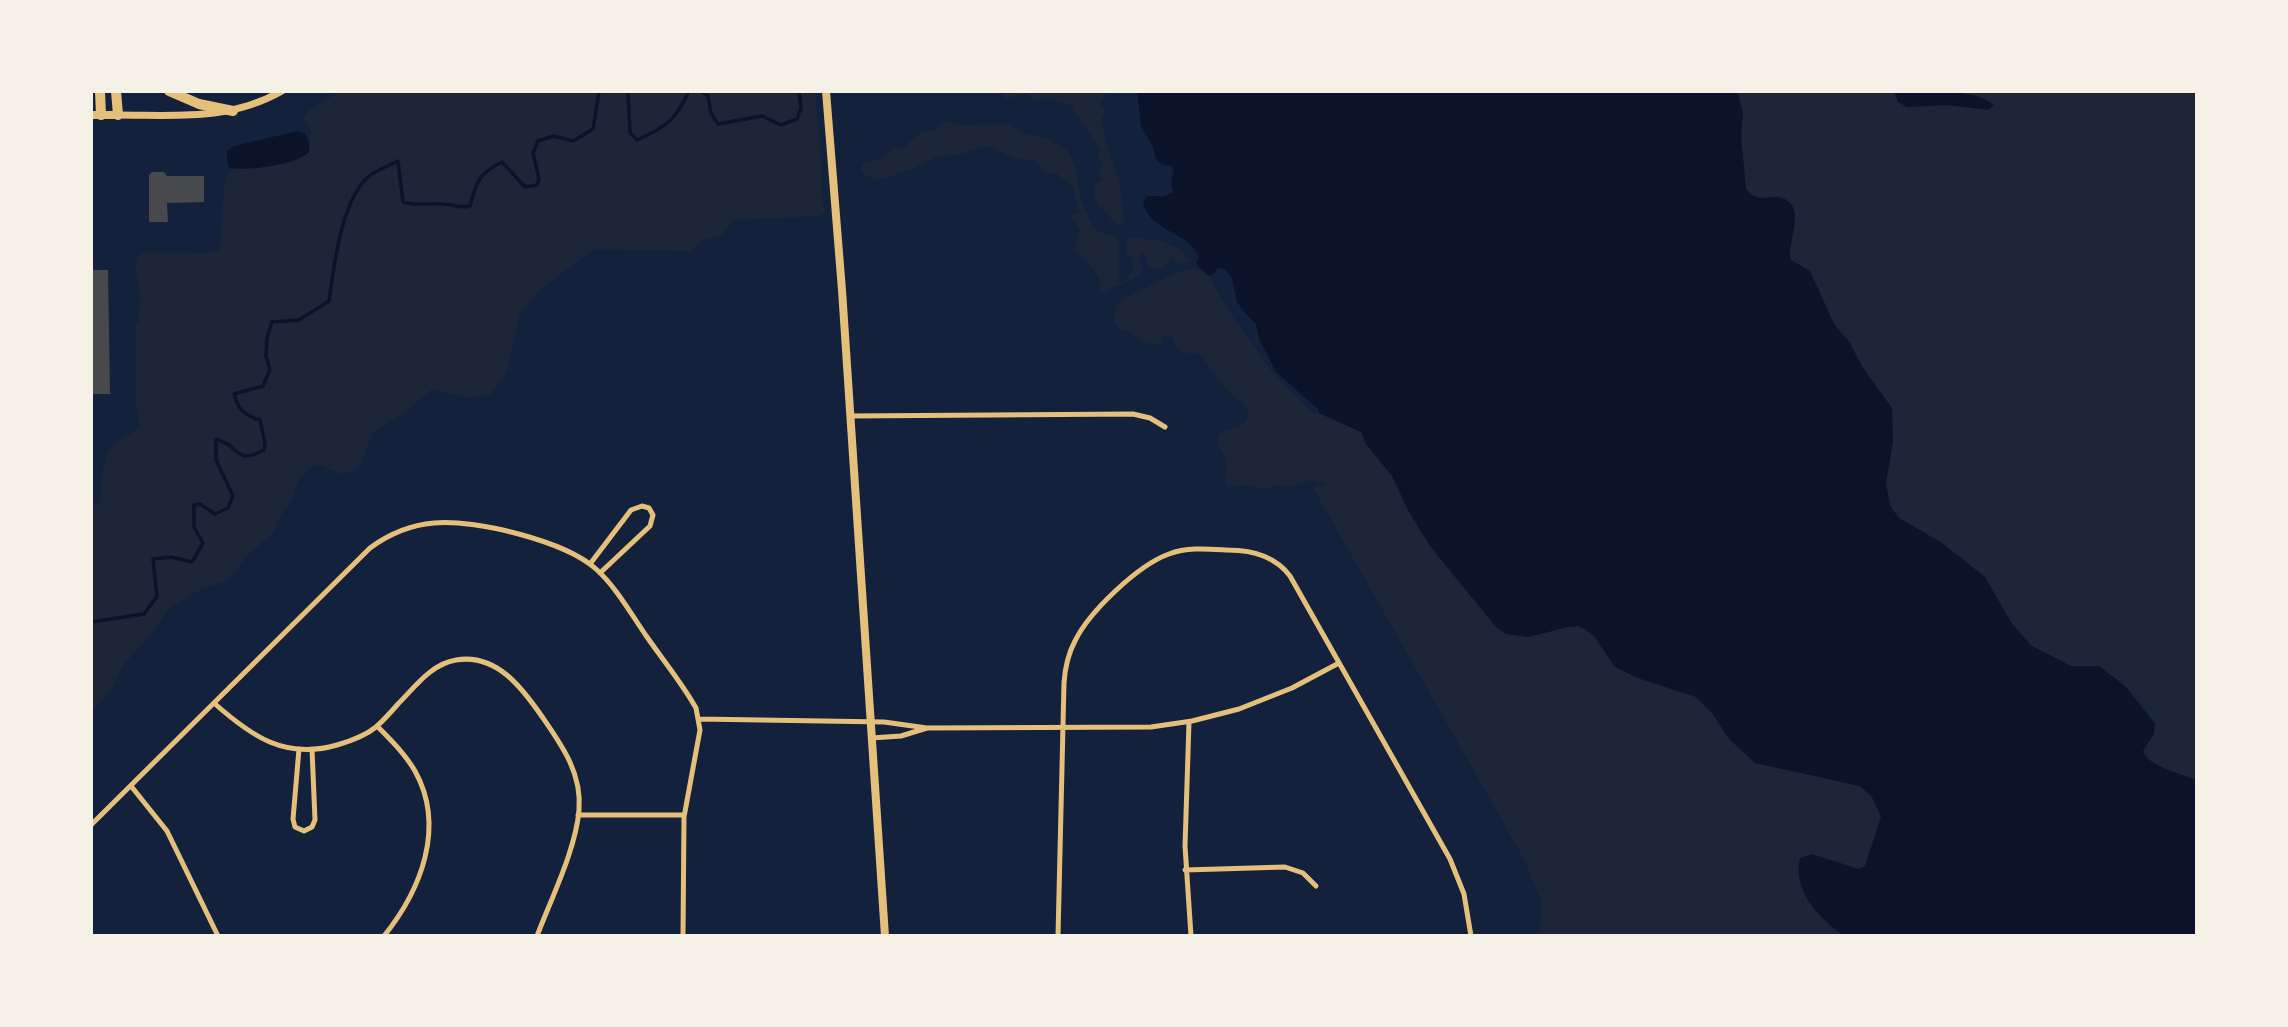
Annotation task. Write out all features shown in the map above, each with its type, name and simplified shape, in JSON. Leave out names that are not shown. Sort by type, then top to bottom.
[{"type":"highway","points":[[96,115],[100,91]]},
{"type":"highway","points":[[116,91],[118,115]]},
{"type":"highway","points":[[169,91],[199,104],[233,111]]},
{"type":"main road","points":[[826,92],[885,936]]},
{"type":"main road","points":[[96,115],[118,115]]},
{"type":"street","points":[[118,115],[202,115],[233,111],[251,107],[282,91]]},
{"type":"street","points":[[850,416],[1133,414],[1150,418],[1165,428]]},
{"type":"street","points":[[590,564],[631,510],[642,506],[649,508],[653,515],[650,526],[600,573]]},
{"type":"street","points":[[91,825],[349,567],[380,540],[399,531],[432,523],[472,525],[550,542],[590,564],[612,587],[688,695],[699,719],[699,737],[684,815],[683,936]]},
{"type":"street","points":[[1058,936],[1062,728],[1065,671],[1069,653],[1081,631],[1138,570],[1179,551],[1240,550],[1259,554],[1276,562],[1290,576],[1452,863],[1466,903],[1471,936]]},
{"type":"street","points":[[214,703],[237,724],[256,736],[280,746],[312,750],[346,742],[377,726],[439,666],[464,659],[491,665],[519,685],[565,751],[578,786],[578,815],[572,843],[537,936]]},
{"type":"street","points":[[699,719],[901,723],[927,728],[1140,728],[1189,722],[1265,699],[1339,663]]},
{"type":"street","points":[[1189,722],[1185,790],[1185,870],[1191,936]]},
{"type":"street","points":[[377,726],[415,771],[426,799],[430,821],[427,851],[417,880],[402,910],[384,936]]},
{"type":"street","points":[[871,738],[901,736],[927,728]]},
{"type":"street","points":[[299,749],[293,820],[297,828],[304,831],[311,828],[315,822],[312,750]]},
{"type":"street","points":[[131,786],[167,831],[218,936]]},
{"type":"street","points":[[578,815],[684,815]]},
{"type":"street","points":[[1185,870],[1285,867],[1303,873],[1316,886]]},
{"type":"shaded area","points":[[340,91],[815,91],[825,213],[819,216],[733,220],[724,232],[717,237],[702,239],[692,251],[594,249],[537,292],[519,316],[507,372],[491,395],[469,398],[432,389],[405,413],[373,432],[355,471],[341,474],[320,465],[313,465],[299,480],[274,532],[247,556],[229,580],[201,589],[169,609],[122,667],[113,687],[91,713],[91,507],[100,502],[107,455],[120,440],[140,425],[136,403],[136,323],[139,322],[140,293],[135,267],[138,256],[144,252],[207,253],[220,249],[224,186],[228,173],[234,169],[276,165],[309,152],[311,131],[303,118],[308,111]]},
{"type":"shaded area","points":[[1001,91],[1108,91],[1100,103],[1107,112],[1102,118],[1104,136],[1120,183],[1124,224],[1118,226],[1112,221],[1094,196],[1095,184],[1102,180],[1098,173],[1103,165],[1098,159],[1101,150],[1072,106],[1049,98],[1035,102],[1028,93],[1005,99]]},
{"type":"shaded area","points":[[1137,91],[1737,91],[1743,113],[1741,136],[1746,189],[1755,197],[1777,197],[1790,202],[1795,217],[1791,260],[1810,271],[1834,324],[1849,342],[1863,368],[1892,408],[1893,441],[1886,483],[1890,506],[1899,518],[1942,543],[1985,577],[2012,624],[2032,646],[2071,666],[2099,666],[2126,687],[2155,724],[2154,734],[2143,751],[2146,756],[2166,769],[2197,780],[2197,936],[1844,936],[1835,929],[1817,912],[1804,892],[1800,882],[1800,858],[1812,854],[1858,869],[1865,866],[1881,817],[1872,797],[1860,786],[1755,763],[1729,739],[1712,713],[1696,697],[1635,677],[1615,667],[1594,636],[1578,626],[1528,637],[1506,634],[1496,627],[1430,546],[1408,510],[1392,476],[1366,444],[1361,432],[1319,413],[1318,409],[1276,372],[1259,339],[1256,324],[1237,302],[1232,279],[1225,269],[1218,268],[1209,276],[1197,265],[1196,260],[1199,258],[1195,249],[1161,226],[1147,212],[1143,202],[1147,196],[1165,196],[1173,192],[1171,181],[1174,171],[1171,166],[1162,165],[1155,158],[1154,149],[1141,126]]},
{"type":"shaded area","points":[[1737,91],[2197,91],[2197,780],[2166,769],[2145,756],[2144,744],[2153,719],[2126,687],[2113,676],[2065,664],[2032,646],[2012,624],[1985,577],[1942,543],[1899,518],[1893,511],[1887,492],[1886,475],[1893,441],[1892,408],[1863,368],[1850,342],[1834,324],[1810,271],[1791,260],[1788,252],[1792,238],[1772,198],[1767,200],[1752,196],[1746,189],[1741,136],[1743,113]]},
{"type":"shaded area","points":[[1898,91],[1962,93],[1994,105],[1989,110],[1948,105],[1907,107],[1898,102],[1895,94]]},
{"type":"shaded area","points":[[943,121],[962,125],[1010,124],[1025,134],[1047,139],[1064,148],[1076,169],[1080,198],[1093,227],[1101,233],[1114,236],[1119,242],[1119,283],[1124,282],[1133,270],[1132,257],[1126,252],[1130,237],[1162,241],[1180,249],[1190,261],[1180,264],[1171,257],[1162,268],[1156,270],[1148,266],[1142,253],[1139,257],[1143,270],[1141,275],[1099,295],[1098,276],[1074,250],[1080,230],[1071,216],[1079,212],[1073,187],[1056,173],[1045,174],[1035,160],[1017,159],[990,147],[934,158],[912,169],[876,181],[864,174],[861,169],[863,163],[885,158],[891,149],[902,149],[922,131],[934,131]]},
{"type":"shaded area","points":[[298,131],[305,134],[309,142],[309,152],[303,157],[271,166],[230,168],[227,151],[234,146]]},
{"type":"shaded area","points":[[1194,268],[1209,276],[1229,311],[1273,373],[1313,413],[1319,413],[1361,432],[1366,444],[1392,476],[1413,520],[1430,546],[1496,627],[1506,634],[1528,637],[1578,626],[1594,636],[1615,667],[1635,677],[1696,697],[1712,713],[1729,739],[1755,763],[1860,786],[1872,797],[1881,817],[1865,866],[1858,869],[1829,859],[1808,901],[1844,936],[1539,936],[1542,903],[1524,859],[1312,486],[1327,485],[1311,480],[1291,487],[1277,485],[1264,489],[1243,485],[1229,488],[1225,482],[1227,462],[1217,443],[1218,436],[1223,431],[1244,424],[1249,414],[1242,402],[1227,391],[1199,353],[1177,350],[1173,339],[1168,335],[1164,336],[1160,345],[1149,344],[1115,325],[1115,313],[1120,300],[1165,278]]},
{"type":"building","points":[[152,172],[164,172],[167,176],[204,176],[204,202],[167,203],[168,222],[149,222],[149,175]]},
{"type":"building","points":[[91,270],[108,270],[110,394],[91,394]]},
{"type":"waterway","points":[[91,622],[144,614],[157,596],[153,559],[171,557],[192,562],[203,543],[194,527],[194,505],[200,504],[215,514],[228,508],[233,496],[216,460],[216,439],[248,456],[264,450],[265,443],[260,420],[243,412],[234,394],[263,386],[270,370],[266,356],[267,338],[272,322],[299,320],[329,301],[336,253],[345,218],[351,202],[368,177],[398,161],[403,202],[463,207],[470,206],[474,190],[484,174],[502,162],[525,187],[537,185],[539,179],[533,153],[538,141],[554,136],[573,141],[593,129],[599,91]]},
{"type":"waterway","points":[[628,91],[630,133],[637,140],[669,122],[689,91]]},
{"type":"waterway","points":[[701,91],[708,96],[711,113],[718,124],[762,116],[781,125],[797,119],[801,108],[799,91]]}]
